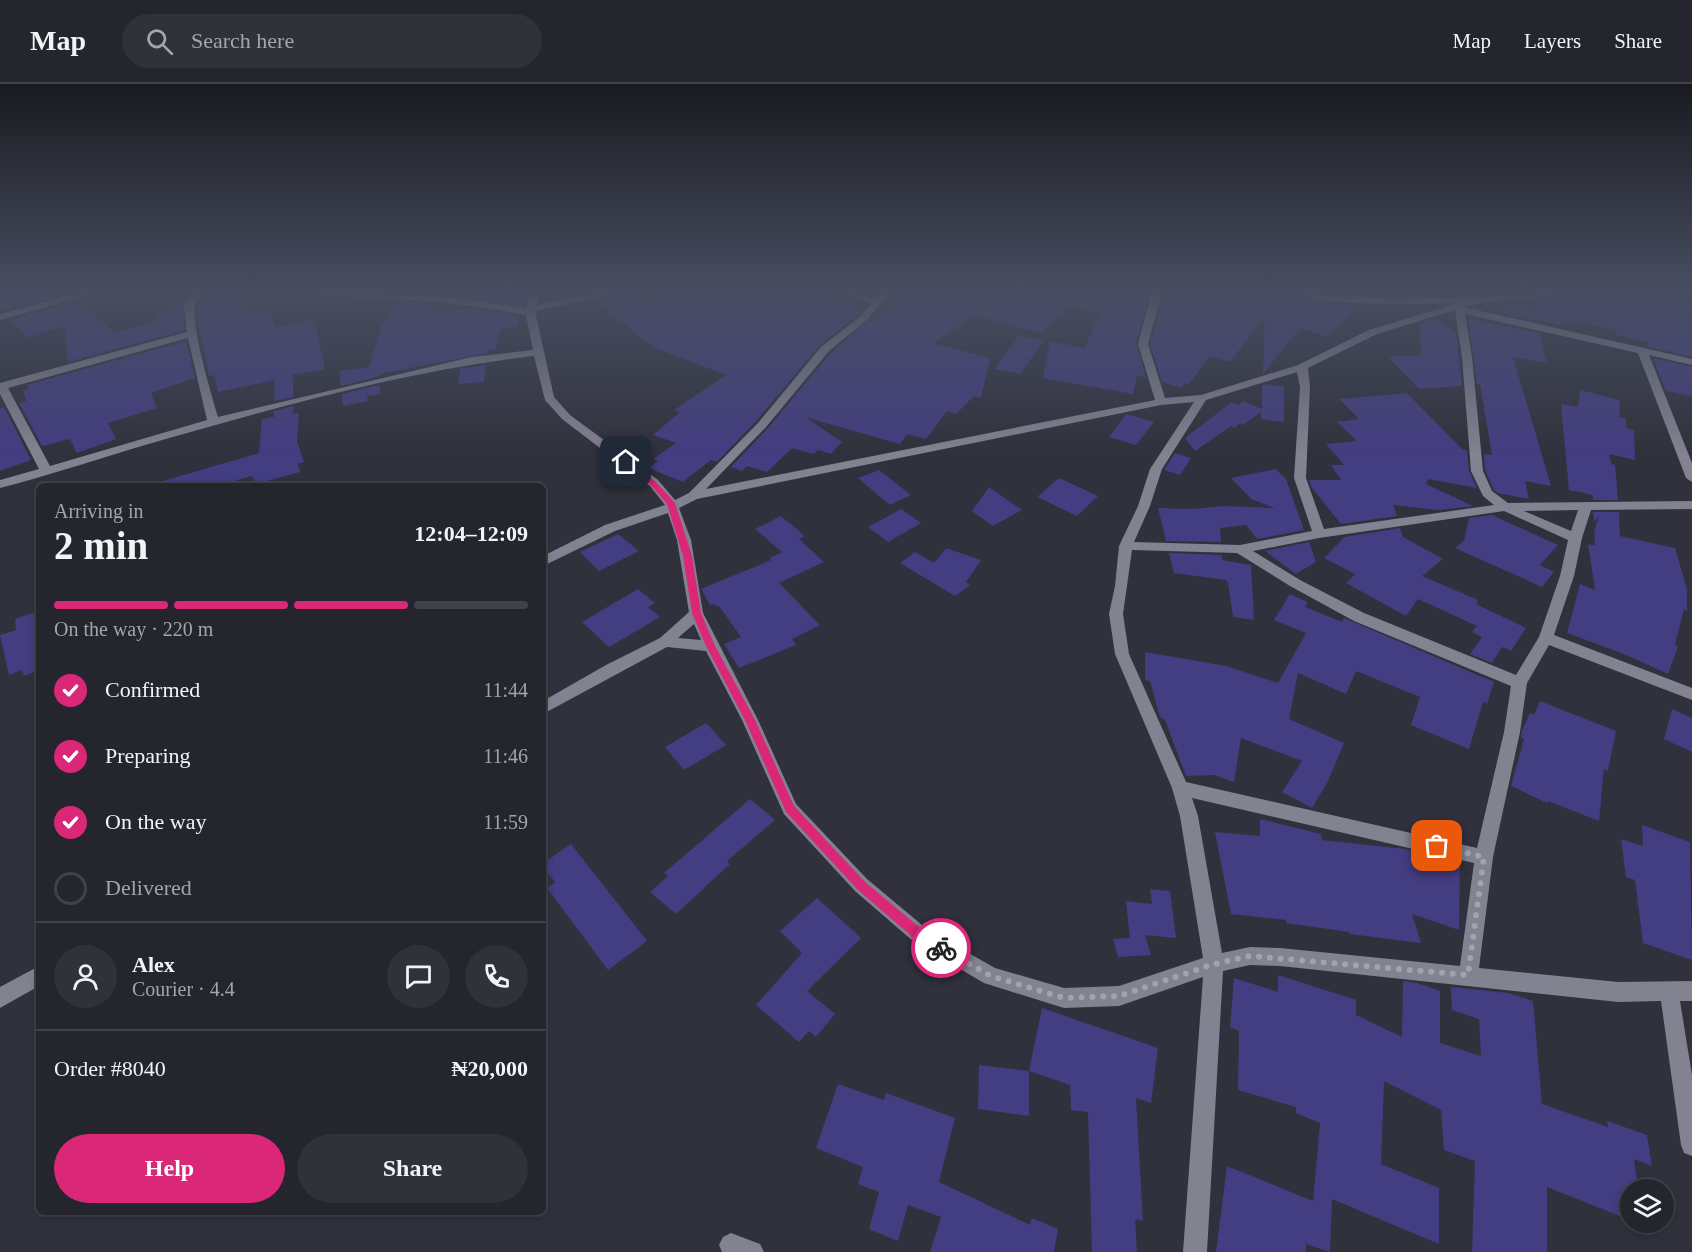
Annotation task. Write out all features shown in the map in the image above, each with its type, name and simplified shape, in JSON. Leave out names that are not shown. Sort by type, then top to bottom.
[{"type":"street","points":[[47,472],[0,387],[150,346]]},
{"type":"street","points":[[195,346],[213,422]]},
{"type":"street","points":[[537,346],[549,398],[554,406],[654,483],[666,495],[689,561],[696,613],[750,720],[790,809],[861,885],[921,936],[991,976],[1064,998],[1119,996],[1214,964],[1250,956],[1468,975],[1618,992],[1692,991]]},
{"type":"street","points":[[693,496],[762,424],[830,346]]},
{"type":"street","points":[[1143,346],[1161,402]]},
{"type":"street","points":[[546,560],[610,528],[672,507],[693,496],[1161,402],[1202,398],[1302,367],[1346,346]]},
{"type":"street","points":[[1465,346],[1477,471],[1487,493],[1505,507],[1575,538]]},
{"type":"street","points":[[1619,346],[1692,362]]},
{"type":"street","points":[[1642,351],[1692,478]]},
{"type":"street","points":[[0,484],[213,422],[472,360],[538,353]]},
{"type":"street","points":[[1302,367],[1305,387],[1300,478],[1319,534]]},
{"type":"street","points":[[1195,1252],[1214,964],[1189,816],[1180,788],[1122,654],[1116,614],[1122,586],[1126,546],[1165,452],[1202,398]]},
{"type":"street","points":[[1468,975],[1484,857],[1512,732],[1519,683],[1546,638],[1567,576],[1575,538],[1586,505]]},
{"type":"street","points":[[1126,546],[1240,549],[1319,534],[1505,507],[1586,505],[1619,508],[1692,505]]},
{"type":"street","points":[[1240,549],[1295,583],[1359,617],[1519,683]]},
{"type":"street","points":[[546,706],[611,669],[665,642],[696,613]]},
{"type":"street","points":[[1546,638],[1692,694]]},
{"type":"street","points":[[665,642],[711,646]]},
{"type":"street","points":[[1180,788],[1484,857]]},
{"type":"street","points":[[0,998],[36,977]]},
{"type":"street","points":[[1669,991],[1692,1145]]},
{"type":"building","points":[[66,346],[128,346],[68,362]]},
{"type":"building","points":[[170,346],[187,346],[195,378],[151,393],[157,408],[108,423],[116,439],[77,453],[70,439],[42,446],[19,403],[26,401],[23,390],[28,389],[27,385]]},
{"type":"building","points":[[203,346],[320,346],[325,369],[293,375],[293,397],[274,401],[275,380],[218,392],[214,375],[209,376]]},
{"type":"building","points":[[375,346],[497,346],[496,349],[487,349],[487,353],[380,374],[380,376],[341,386],[339,371],[369,367]]},
{"type":"building","points":[[651,346],[820,346],[756,421],[717,462],[711,460],[683,482],[649,468],[658,461],[653,459],[676,443],[653,435],[680,412],[674,410],[726,375]]},
{"type":"building","points":[[840,346],[943,346],[990,358],[981,398],[974,396],[956,414],[947,411],[926,439],[907,434],[900,444],[805,417],[842,442],[831,454],[818,450],[814,454],[792,448],[767,472],[747,466],[742,471],[731,467],[768,428]]},
{"type":"building","points":[[1012,346],[1040,346],[1020,374],[994,369]]},
{"type":"building","points":[[1049,346],[1085,348],[1086,346],[1137,346],[1146,378],[1137,375],[1133,394],[1043,378]]},
{"type":"building","points":[[1150,346],[1243,346],[1230,362],[1209,356],[1189,384],[1185,383],[1181,388],[1162,382]]},
{"type":"building","points":[[1264,346],[1286,346],[1263,374]]},
{"type":"building","points":[[1420,346],[1458,346],[1462,386],[1419,389],[1388,357],[1421,355]]},
{"type":"building","points":[[1472,346],[1542,346],[1547,363],[1513,357],[1551,486],[1525,481],[1529,499],[1498,493],[1494,490],[1485,470],[1484,454],[1492,455],[1480,384],[1477,385]]},
{"type":"building","points":[[1692,346],[1692,357],[1649,347]]},
{"type":"building","points":[[1653,358],[1692,367],[1692,396],[1666,391]]},
{"type":"building","points":[[486,365],[484,382],[458,384],[460,369]]},
{"type":"building","points":[[380,385],[380,394],[367,396],[368,401],[343,406],[342,394]]},
{"type":"building","points":[[1262,385],[1284,387],[1284,422],[1261,419],[1261,412],[1243,425],[1240,423],[1234,428],[1231,426],[1195,451],[1185,438],[1232,402],[1238,405],[1244,401],[1262,409]]},
{"type":"building","points":[[1580,390],[1620,400],[1619,417],[1626,419],[1626,428],[1634,430],[1635,460],[1609,454],[1612,467],[1612,464],[1615,465],[1618,500],[1593,500],[1593,495],[1569,490],[1561,404],[1578,407]]},
{"type":"building","points":[[1407,393],[1462,449],[1467,450],[1469,471],[1477,488],[1428,479],[1426,484],[1473,506],[1439,510],[1393,505],[1397,516],[1341,524],[1312,488],[1309,480],[1341,480],[1331,465],[1344,465],[1326,444],[1357,441],[1337,422],[1359,419],[1339,399]]},
{"type":"building","points":[[293,406],[293,414],[299,413],[297,441],[304,462],[298,464],[300,472],[260,483],[256,483],[252,476],[228,483],[163,483],[163,481],[259,453],[262,419],[274,417],[274,411]]},
{"type":"building","points":[[4,407],[31,460],[0,471],[0,409]]},
{"type":"building","points":[[1126,414],[1154,422],[1136,445],[1109,437]]},
{"type":"building","points":[[1175,453],[1191,458],[1180,475],[1164,470]]},
{"type":"building","points":[[1276,469],[1286,479],[1304,530],[1257,539],[1246,525],[1220,528],[1221,542],[1166,541],[1158,508],[1191,509],[1224,506],[1275,508],[1251,499],[1231,478]]},
{"type":"building","points":[[879,470],[911,495],[890,505],[858,478]]},
{"type":"building","points":[[1059,478],[1098,496],[1077,516],[1037,497]]},
{"type":"building","points":[[989,487],[1022,510],[993,526],[972,511]]},
{"type":"building","points":[[901,509],[921,523],[888,542],[868,527]]},
{"type":"building","points":[[1593,512],[1619,512],[1620,536],[1675,548],[1687,589],[1687,611],[1684,609],[1675,644],[1678,646],[1668,674],[1624,654],[1567,633],[1580,584],[1595,590],[1588,544],[1595,546],[1594,532],[1599,516],[1594,522]]},
{"type":"building","points":[[1492,515],[1558,545],[1540,565],[1554,572],[1542,587],[1455,548],[1464,541],[1469,518]]},
{"type":"building","points":[[781,516],[805,536],[799,539],[824,562],[779,583],[820,625],[792,639],[796,645],[739,668],[724,644],[741,637],[719,606],[710,605],[701,589],[771,560],[770,558],[782,552],[755,529]]},
{"type":"building","points":[[1400,528],[1403,537],[1443,559],[1422,576],[1478,600],[1476,604],[1526,628],[1511,651],[1502,647],[1492,663],[1470,654],[1482,637],[1472,632],[1477,626],[1418,599],[1406,616],[1346,583],[1355,574],[1324,558],[1345,537]]},
{"type":"building","points":[[618,534],[639,551],[599,571],[580,552]]},
{"type":"building","points":[[1309,542],[1316,562],[1296,574],[1265,551]]},
{"type":"building","points":[[946,548],[981,560],[966,582],[970,585],[955,596],[900,563],[915,552],[934,563]]},
{"type":"building","points":[[1169,553],[1222,555],[1222,560],[1251,565],[1254,620],[1233,617],[1226,580],[1174,573]]},
{"type":"building","points":[[638,589],[655,603],[648,607],[660,617],[609,647],[582,622]]},
{"type":"building","points":[[1290,594],[1308,602],[1305,607],[1342,622],[1344,618],[1494,682],[1487,704],[1483,702],[1469,749],[1411,725],[1420,697],[1356,671],[1346,694],[1298,673],[1289,719],[1344,743],[1328,781],[1312,808],[1282,792],[1302,761],[1241,738],[1234,782],[1214,775],[1186,776],[1165,720],[1160,717],[1150,681],[1145,680],[1145,652],[1226,666],[1278,683],[1306,633],[1274,620]]},
{"type":"building","points":[[36,612],[36,671],[24,676],[22,670],[9,675],[0,635],[16,630],[15,619]]},
{"type":"building","points":[[1540,701],[1616,731],[1608,771],[1604,769],[1599,821],[1548,801],[1547,803],[1511,786],[1524,739],[1521,737],[1522,731],[1530,713],[1534,715]]},
{"type":"building","points":[[1672,709],[1692,718],[1692,752],[1664,739]]},
{"type":"building","points":[[706,723],[726,745],[684,770],[665,747]]},
{"type":"building","points":[[750,799],[775,820],[727,861],[730,864],[676,914],[650,892],[668,876],[664,873]]},
{"type":"building","points":[[1260,819],[1321,834],[1322,840],[1405,849],[1460,862],[1459,930],[1412,914],[1421,943],[1350,934],[1349,932],[1286,923],[1286,920],[1231,914],[1215,832],[1260,836]]},
{"type":"building","points":[[1642,825],[1690,842],[1692,960],[1643,943],[1635,880],[1626,877],[1621,839],[1643,846]]},
{"type":"building","points":[[571,844],[647,941],[608,970],[547,888],[555,882],[546,871],[546,861]]},
{"type":"building","points":[[1150,889],[1170,891],[1176,938],[1145,935],[1151,955],[1118,957],[1113,939],[1130,938],[1126,901],[1152,904]]},
{"type":"building","points":[[817,898],[861,938],[807,991],[835,1014],[816,1037],[809,1031],[799,1042],[756,1005],[802,953],[780,931]]},
{"type":"building","points":[[1278,975],[1356,1000],[1356,1015],[1402,1037],[1403,981],[1417,983],[1440,991],[1440,1043],[1481,1056],[1479,1019],[1452,1010],[1451,987],[1508,993],[1533,1001],[1542,1104],[1608,1127],[1607,1121],[1647,1135],[1652,1166],[1634,1159],[1637,1179],[1620,1179],[1620,1216],[1547,1187],[1547,1252],[1472,1252],[1475,1161],[1444,1150],[1441,1110],[1384,1081],[1381,1164],[1439,1188],[1439,1244],[1332,1199],[1330,1252],[1306,1244],[1306,1252],[1216,1252],[1227,1166],[1313,1201],[1320,1123],[1296,1113],[1296,1107],[1238,1090],[1239,1031],[1230,1027],[1234,978],[1278,992]]},
{"type":"building","points":[[1042,1008],[1158,1048],[1151,1103],[1136,1098],[1143,1221],[1135,1219],[1137,1252],[1092,1252],[1088,1112],[1071,1110],[1070,1085],[1029,1071]]},
{"type":"building","points":[[979,1065],[1029,1071],[1029,1116],[978,1109]]},
{"type":"building","points":[[838,1084],[884,1100],[886,1093],[955,1118],[939,1182],[1030,1225],[1032,1218],[1058,1229],[1054,1252],[930,1252],[941,1217],[908,1205],[898,1241],[869,1229],[879,1192],[858,1184],[863,1167],[816,1148]]},
{"type":"way so far","points":[[941,948],[991,976],[1064,998],[1119,996],[1214,964],[1250,956],[1468,975],[1484,857],[1437,846]]},
{"type":"route","points":[[626,462],[654,483],[671,503],[688,556],[696,613],[750,720],[790,809],[817,841],[861,885],[921,936],[941,948]]}]
